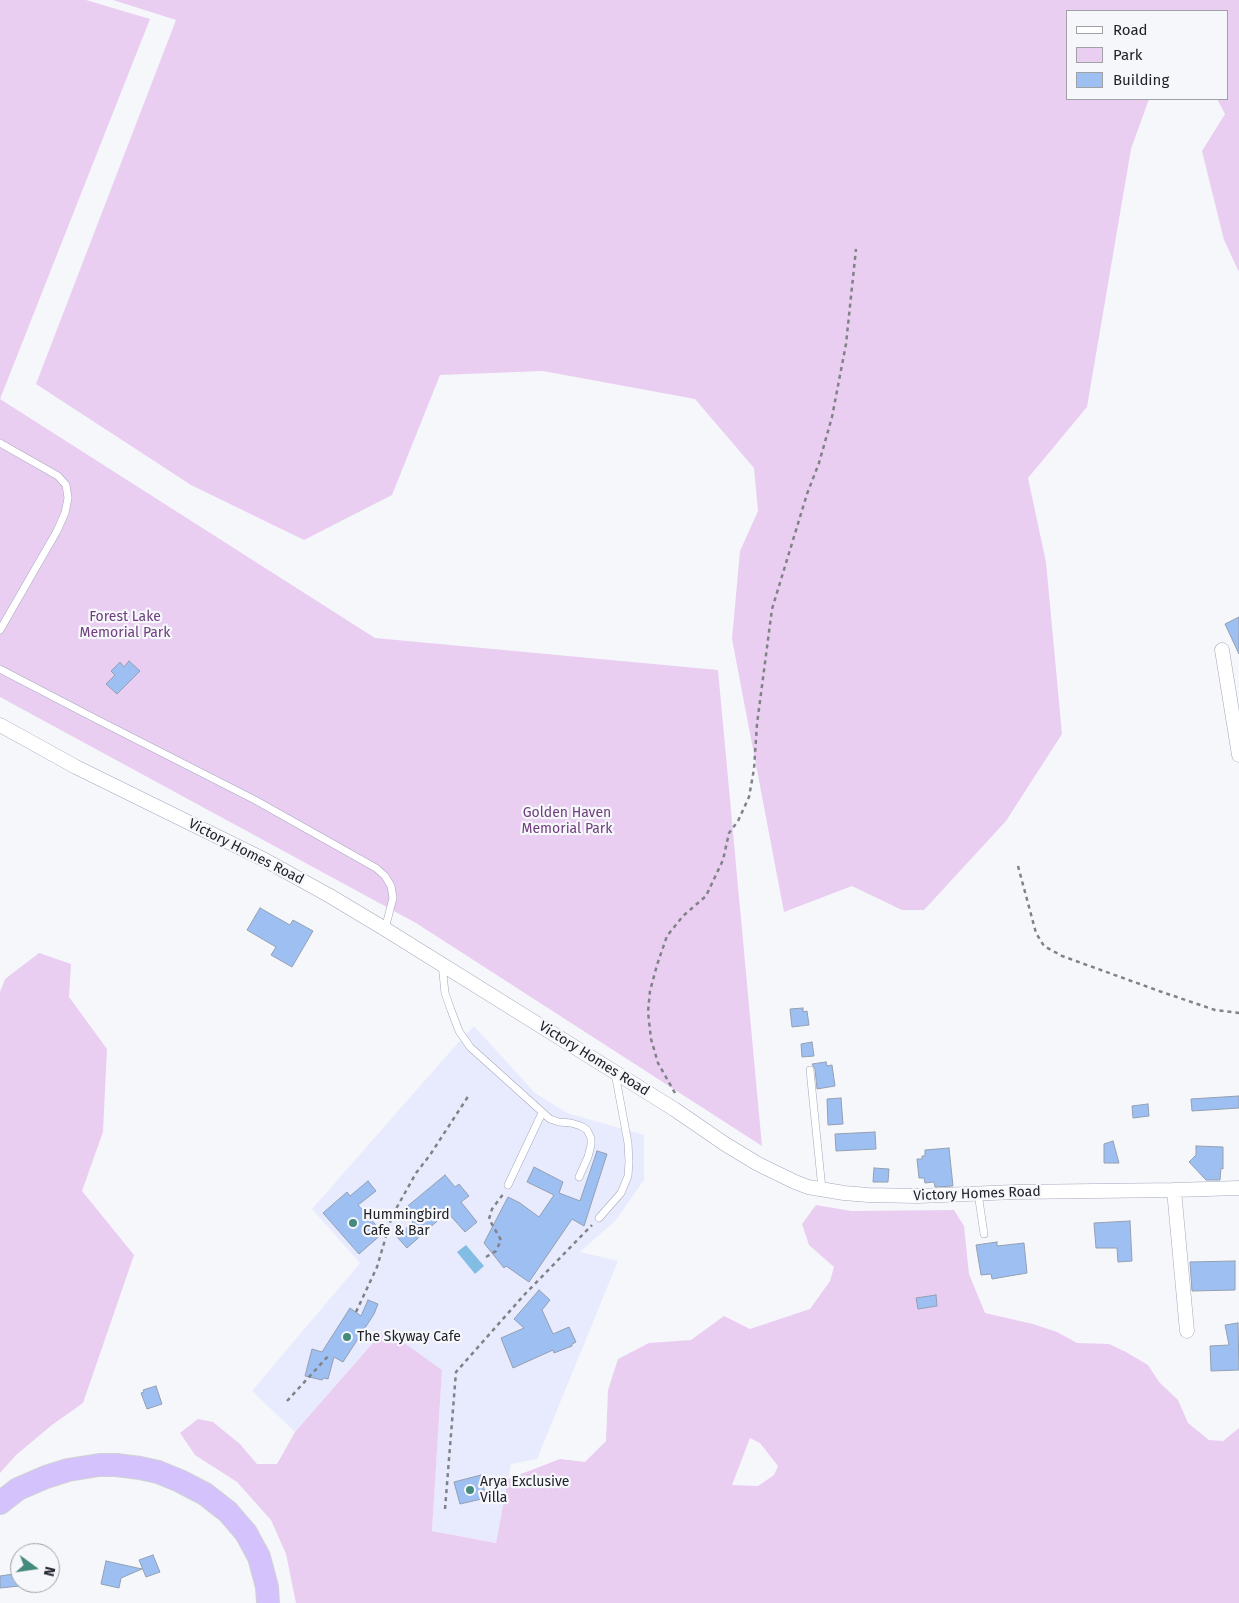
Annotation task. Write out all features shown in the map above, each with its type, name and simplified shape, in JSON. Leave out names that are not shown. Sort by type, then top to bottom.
[{"type":"highway","points":[[0,1503],[18,1490],[46,1477],[68,1470],[99,1465],[140,1468],[173,1478],[205,1494],[228,1512],[246,1533],[259,1557],[267,1587],[268,1603]]},
{"type":"street","points":[[1222,650],[1239,756]]},
{"type":"street","name":"Victory Homes Road","points":[[0,724],[76,767],[265,860],[385,929],[674,1109],[725,1144],[758,1164],[795,1182],[822,1190],[868,1195],[918,1196],[978,1193],[1239,1188]]},
{"type":"street","points":[[1174,1190],[1187,1331]]},
{"type":"lane","points":[[0,443],[58,476],[66,485],[68,498],[65,513],[57,531],[0,630]]},
{"type":"lane","points":[[0,669],[254,800],[376,868],[392,886],[393,898],[385,929]]},
{"type":"lane","points":[[442,964],[445,993],[459,1030],[470,1047],[550,1118],[581,1126],[587,1130],[591,1138],[591,1145],[588,1158],[579,1177]]},
{"type":"lane","points":[[810,1070],[822,1190]]},
{"type":"lane","points":[[599,1218],[621,1193],[628,1176],[628,1144],[615,1073]]},
{"type":"lane","points":[[508,1185],[542,1112]]},
{"type":"lane","points":[[978,1193],[984,1234]]},
{"type":"path","points":[[674,1109],[677,1100],[675,1092],[658,1063],[651,1039],[648,1012],[650,991],[667,936],[683,916],[706,896],[723,860],[729,833],[738,822],[749,796],[754,769],[757,724],[772,610],[832,417],[846,344],[856,250]]},
{"type":"path","points":[[1018,866],[1036,933],[1044,946],[1062,956],[1162,992],[1215,1010],[1239,1013]]},
{"type":"path","points":[[356,1312],[378,1266],[392,1216],[416,1173],[430,1156],[469,1095]]},
{"type":"path","points":[[486,1257],[500,1246],[501,1240],[489,1219],[490,1213],[508,1185]]},
{"type":"path","points":[[445,1509],[456,1372],[525,1294],[599,1218]]},
{"type":"path","points":[[287,1401],[330,1354]]},
{"type":"shaded area","points":[[474,1026],[535,1093],[567,1113],[644,1135],[644,1180],[616,1220],[580,1252],[618,1261],[537,1459],[511,1464],[496,1543],[432,1531],[442,1370],[385,1329],[295,1432],[252,1391],[360,1263],[312,1209]]},
{"type":"green space","points":[[0,0],[86,0],[150,19],[0,399]]},
{"type":"green space","points":[[113,0],[1239,0],[1239,272],[1224,240],[1202,151],[1225,114],[1218,100],[1229,100],[1229,10],[1066,10],[1066,100],[1149,100],[1131,149],[1087,407],[1028,478],[1046,562],[1062,734],[1006,821],[924,910],[902,910],[852,886],[784,912],[732,639],[740,551],[758,511],[754,468],[695,399],[543,371],[440,375],[392,495],[304,540],[191,485],[36,384],[176,20]]},
{"type":"green space","points":[[0,399],[375,638],[718,670],[762,1146],[416,923],[0,697]]},
{"type":"green space","points":[[39,953],[71,964],[69,997],[107,1049],[103,1132],[82,1191],[134,1255],[83,1403],[52,1425],[16,1455],[0,1473],[0,992],[5,979]]},
{"type":"green space","points":[[816,1205],[851,1211],[954,1210],[964,1226],[969,1274],[985,1313],[1033,1324],[1057,1332],[1077,1343],[1109,1344],[1126,1352],[1148,1365],[1159,1382],[1178,1400],[1188,1423],[1209,1440],[1223,1441],[1239,1428],[1239,1603],[296,1603],[286,1554],[271,1520],[237,1482],[195,1455],[180,1433],[198,1419],[213,1422],[240,1444],[257,1464],[277,1464],[295,1432],[385,1329],[442,1370],[432,1531],[496,1543],[508,1479],[560,1459],[585,1462],[606,1441],[608,1390],[618,1359],[649,1343],[691,1340],[724,1316],[750,1329],[810,1309],[830,1281],[834,1267],[809,1245],[802,1224]],"holes":[[[750,1438],[760,1443],[778,1466],[774,1475],[758,1486],[732,1485]]]},
{"type":"water","points":[[466,1245],[484,1266],[475,1274],[457,1252]]},
{"type":"building","points":[[1239,617],[1239,654],[1225,624]]},
{"type":"building","points":[[129,661],[140,671],[117,694],[106,684],[115,675],[111,671],[120,662],[124,667]]},
{"type":"building","points":[[260,908],[290,925],[293,920],[313,931],[292,967],[271,955],[276,947],[247,930]]},
{"type":"building","points":[[803,1008],[803,1012],[807,1011],[809,1025],[792,1027],[790,1009]]},
{"type":"building","points":[[812,1042],[814,1056],[802,1057],[801,1044]]},
{"type":"building","points":[[826,1062],[827,1066],[832,1065],[835,1086],[817,1089],[815,1069],[812,1064]]},
{"type":"building","points":[[1239,1096],[1239,1108],[1192,1111],[1191,1099]]},
{"type":"building","points":[[841,1098],[843,1124],[828,1125],[827,1099]]},
{"type":"building","points":[[1148,1104],[1149,1116],[1133,1118],[1132,1106]]},
{"type":"building","points":[[875,1132],[876,1149],[836,1151],[835,1134]]},
{"type":"building","points":[[1113,1141],[1119,1163],[1104,1163],[1104,1144]]},
{"type":"building","points":[[1196,1146],[1223,1147],[1223,1169],[1221,1168],[1220,1180],[1206,1180],[1189,1162],[1196,1155]]},
{"type":"building","points":[[949,1148],[953,1186],[935,1187],[934,1182],[925,1183],[924,1178],[919,1178],[917,1159],[922,1159],[922,1156],[925,1156],[925,1150]]},
{"type":"building","points":[[597,1151],[607,1154],[584,1226],[572,1219],[529,1282],[506,1266],[504,1268],[484,1243],[508,1197],[539,1217],[554,1195],[527,1182],[534,1167],[563,1182],[559,1193],[580,1201]]},
{"type":"building","points":[[874,1168],[889,1169],[888,1182],[873,1182]]},
{"type":"building","points":[[445,1175],[455,1187],[459,1184],[469,1196],[461,1202],[477,1222],[465,1232],[448,1213],[407,1248],[397,1237],[413,1222],[403,1210]]},
{"type":"building","points":[[368,1181],[376,1191],[358,1205],[383,1233],[359,1254],[323,1213],[347,1192],[350,1196]]},
{"type":"building","points":[[1130,1221],[1132,1261],[1118,1262],[1117,1248],[1096,1248],[1094,1223]]},
{"type":"building","points":[[997,1242],[997,1246],[1024,1243],[1027,1273],[992,1279],[991,1274],[981,1275],[976,1245]]},
{"type":"building","points":[[1235,1261],[1235,1290],[1192,1291],[1190,1262]]},
{"type":"building","points":[[539,1290],[550,1300],[542,1310],[553,1334],[569,1327],[576,1342],[572,1346],[554,1353],[553,1350],[513,1368],[501,1338],[524,1328],[514,1319]]},
{"type":"building","points":[[936,1295],[937,1306],[918,1309],[916,1298]]},
{"type":"building","points":[[368,1300],[378,1304],[374,1314],[343,1362],[334,1357],[328,1379],[324,1378],[322,1380],[305,1376],[312,1349],[322,1352],[350,1308],[361,1316]]},
{"type":"building","points":[[1238,1323],[1239,1370],[1211,1371],[1210,1346],[1229,1345],[1225,1325]]},
{"type":"building","points":[[156,1386],[162,1404],[147,1409],[141,1393],[144,1392],[143,1390]]},
{"type":"building","name":"Arya Exclusive Villa","points":[[481,1475],[486,1498],[460,1504],[454,1482]]},
{"type":"building","points":[[153,1555],[160,1572],[146,1577],[139,1560]]},
{"type":"building","points":[[106,1561],[142,1569],[121,1578],[119,1588],[101,1584]]},
{"type":"building","points":[[10,1574],[10,1587],[0,1588],[0,1576]]},
{"type":"place","name":"Hummingbird Cafe & Bar","points":[[353,1223]]},
{"type":"place","name":"The Skyway Cafe","points":[[347,1337]]},
{"type":"place","name":"Arya Exclusive Villa","points":[[470,1490]]},
{"type":"park label","name":"Forest Lake Memorial Park","points":[[125,626]]},
{"type":"park label","name":"Golden Haven Memorial Park","points":[[567,822]]}]
